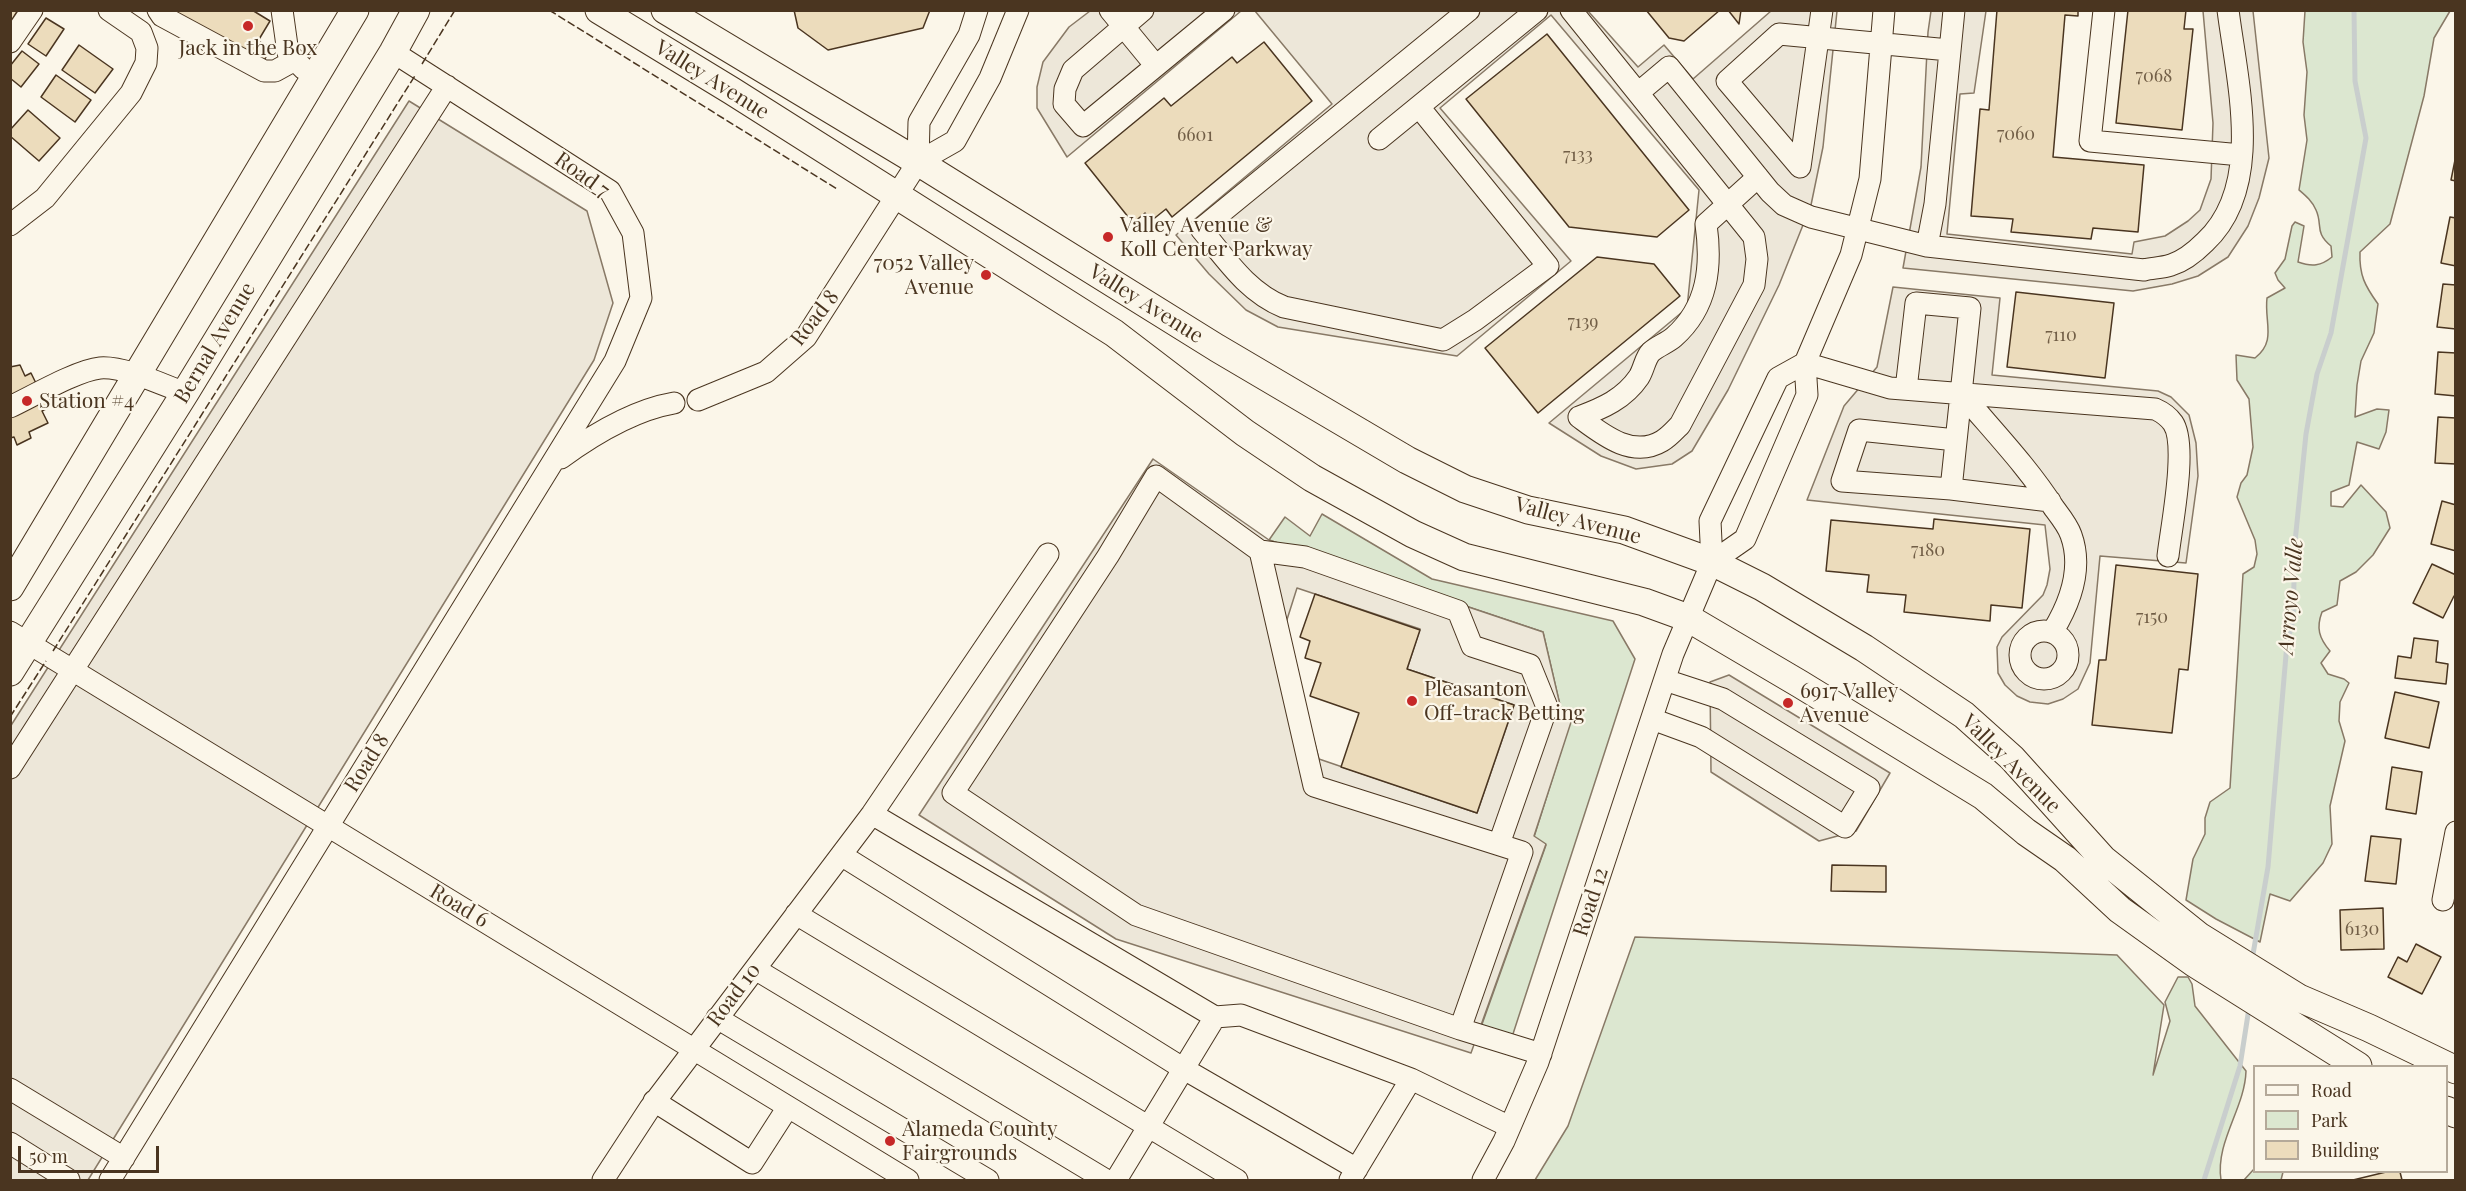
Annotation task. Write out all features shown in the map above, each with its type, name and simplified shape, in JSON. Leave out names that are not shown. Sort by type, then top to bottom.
[{"type":"main road","points":[[10,587],[18,570],[138,375],[355,10]]},
{"type":"main road","name":"Bernal Avenue","points":[[10,672],[185,393],[393,52],[416,10]]},
{"type":"main road","name":"Valley Avenue","points":[[599,10],[732,91],[1113,333],[1245,433],[1312,478],[1413,534],[1464,557],[1644,602],[1688,618],[1983,796],[2026,832],[2065,860],[2120,910],[2194,963],[2356,1065]]},
{"type":"main road","name":"Valley Avenue","points":[[683,15],[1217,348],[1407,460],[1465,489],[1528,510],[1624,531],[1712,561],[1762,587],[1864,648],[1964,715],[2012,758],[2103,859],[2199,936],[2299,998],[2369,1028],[2446,1065]]},
{"type":"street","points":[[10,42],[32,10]]},
{"type":"street","points":[[10,225],[45,198],[131,93],[146,63],[147,48],[141,32],[109,10]]},
{"type":"street","points":[[158,10],[162,16],[264,71],[275,71],[295,60]]},
{"type":"street","points":[[282,10],[288,53],[303,68],[317,76]]},
{"type":"street","points":[[918,162],[919,122],[969,35],[976,10]]},
{"type":"street","points":[[918,162],[955,141],[990,78],[1018,10]]},
{"type":"street","points":[[1110,10],[1156,66]]},
{"type":"street","points":[[1143,10],[1073,70],[1065,89],[1064,104],[1083,126],[1224,10]]},
{"type":"street","points":[[1419,107],[1548,266],[1475,320],[1443,340],[1284,307],[1267,300],[1252,290],[1201,229],[1469,10]]},
{"type":"street","points":[[1379,139],[1538,10]]},
{"type":"street","points":[[1571,10],[1728,205],[1754,237],[1757,259],[1754,285],[1680,425],[1662,441],[1646,447],[1630,446],[1609,439],[1579,417],[1603,408],[1624,394],[1639,376],[1649,354],[1673,338],[1693,317],[1704,292],[1709,268],[1706,224],[1728,205],[1758,177]]},
{"type":"street","points":[[1822,10],[1818,38],[1810,97],[1800,167],[1726,81],[1779,34],[1818,38],[1881,43],[1949,50]]},
{"type":"street","points":[[1712,561],[1745,539],[1807,395],[1805,363],[1837,291],[1859,229],[1871,167],[1884,10]]},
{"type":"street","points":[[1927,246],[1935,204],[1954,10]]},
{"type":"street","points":[[2104,10],[2090,141],[2241,155]]},
{"type":"street","points":[[1638,93],[1669,67],[1758,177],[1784,205],[1811,217],[1927,246],[2144,270],[2171,265],[2193,254],[2212,236],[2229,209],[2237,188],[2241,155],[2242,109],[2228,10]]},
{"type":"street","name":"Road 7","points":[[393,52],[610,190],[633,233],[641,298],[615,361],[553,464]]},
{"type":"street","points":[[10,768],[447,86]]},
{"type":"street","name":"Road 8","points":[[698,400],[766,372],[806,337],[918,162]]},
{"type":"street","points":[[1906,389],[1916,303],[1970,308],[1951,489]]},
{"type":"street","points":[[1712,561],[1710,521],[1778,378],[1805,363],[1890,388],[2155,409],[2165,413],[2174,424],[2181,451],[2168,556]]},
{"type":"street","points":[[10,407],[80,374],[100,368],[138,375],[185,393]]},
{"type":"street","points":[[1962,394],[2050,501],[2071,536],[2074,561],[2073,586],[2066,610],[2053,631]]},
{"type":"street","name":"Road 8","points":[[111,1180],[553,464],[585,441],[624,420],[674,404]]},
{"type":"street","points":[[1956,440],[1859,429],[1842,481],[1951,489],[2050,501]]},
{"type":"street","points":[[1499,844],[1547,707],[1530,665],[1472,646],[1458,611],[1305,557],[1260,551],[1155,476],[1108,556],[953,793],[1136,915],[1460,1029],[1541,1054]]},
{"type":"street","points":[[1260,551],[1314,786],[1522,852],[1460,1029]]},
{"type":"street","name":"Road 10","points":[[603,1180],[654,1101],[872,814],[1048,554]]},
{"type":"street","name":"Road 12","points":[[1482,1180],[1510,1127],[1541,1054],[1665,680],[1712,561]]},
{"type":"street","name":"Road 6","points":[[28,643],[908,1180]]},
{"type":"street","points":[[1652,719],[1701,738],[1845,827],[1869,788],[1723,699],[1665,680]]},
{"type":"street","points":[[872,814],[1215,1017],[1241,1015],[1411,1078],[1510,1127]]},
{"type":"street","points":[[2443,900],[2456,832]]},
{"type":"street","points":[[841,855],[1354,1175],[1411,1078]]},
{"type":"street","points":[[796,914],[1237,1180]]},
{"type":"street","points":[[754,969],[1106,1180]]},
{"type":"street","points":[[1116,1180],[1215,1017]]},
{"type":"street","points":[[717,1018],[988,1180]]},
{"type":"street","points":[[10,1089],[124,1158]]},
{"type":"street","points":[[654,1101],[752,1163],[788,1107]]},
{"type":"street","points":[[10,1143],[69,1180]]},
{"type":"green space","points":[[2305,11],[2450,11],[2434,38],[2424,96],[2390,224],[2360,252],[2364,280],[2378,304],[2374,333],[2361,361],[2355,417],[2377,409],[2389,410],[2386,432],[2379,449],[2357,442],[2349,485],[2331,492],[2331,506],[2343,507],[2361,485],[2386,512],[2390,528],[2373,555],[2356,572],[2340,581],[2337,605],[2322,612],[2319,623],[2321,637],[2330,651],[2321,663],[2328,674],[2349,683],[2340,702],[2339,721],[2345,741],[2330,806],[2332,844],[2323,863],[2290,901],[2270,894],[2260,942],[2186,900],[2193,859],[2205,834],[2205,818],[2210,802],[2230,788],[2243,574],[2254,567],[2257,554],[2255,540],[2237,497],[2241,483],[2247,475],[2253,447],[2249,399],[2237,380],[2236,355],[2255,358],[2266,345],[2268,338],[2267,298],[2285,288],[2275,273],[2285,259],[2292,226],[2295,222],[2304,226],[2298,262],[2316,265],[2332,257],[2331,246],[2322,237],[2316,210],[2311,201],[2299,190],[2307,140],[2304,115],[2307,72],[2303,42]]},
{"type":"green space","points":[[1322,514],[1432,579],[1613,621],[1635,659],[1512,1037],[1481,1027],[1546,845],[1534,837],[1573,713],[1561,710],[1543,632],[1269,540],[1285,517],[1310,536]]},
{"type":"green space","points":[[1635,937],[2117,955],[2164,1005],[2153,1075],[2170,1021],[2165,1002],[2178,977],[2188,977],[2192,984],[2195,1006],[2246,1071],[2241,1098],[2222,1152],[2221,1180],[1535,1180],[1568,1126]]},
{"type":"green space","points":[[2253,1170],[2253,1173],[2283,1173],[2281,1180],[2244,1180]]},
{"type":"shaded area","points":[[1090,11],[1241,11],[1067,157],[1037,108],[1037,87],[1043,62],[1069,27]]},
{"type":"shaded area","points":[[1255,11],[1588,11],[1638,67],[1664,45],[1693,79],[1771,11],[1837,11],[1823,147],[1811,205],[1779,285],[1728,390],[1692,451],[1672,464],[1636,469],[1601,456],[1549,423],[1687,308],[1699,190],[1551,15],[1440,108],[1571,261],[1457,356],[1278,327],[1246,310],[1209,274],[1176,235],[1332,104]]},
{"type":"shaded area","points":[[1931,11],[1986,11],[1974,93],[1960,94],[1947,234],[2132,254],[2134,242],[2165,236],[2200,210],[2211,179],[2213,123],[2203,11],[2253,11],[2269,158],[2259,198],[2248,226],[2228,257],[2198,276],[2172,284],[2133,291],[1903,268],[1921,167]]},
{"type":"shaded area","points":[[409,101],[587,211],[613,303],[594,360],[88,1180],[11,1180],[10,727]]},
{"type":"shaded area","points":[[1893,287],[2000,298],[1992,375],[2158,391],[2171,397],[2189,415],[2196,443],[2198,476],[2186,563],[2100,556],[2090,663],[2078,689],[2063,699],[2048,704],[2030,702],[2017,696],[2005,685],[1998,673],[1997,647],[2002,637],[2043,595],[2047,585],[2050,569],[2045,525],[1807,500],[1844,406],[1877,367]]},
{"type":"shaded area","points":[[1153,459],[1269,540],[1543,632],[1561,709],[1574,713],[1534,836],[1546,844],[1471,1053],[1116,939],[919,815]],"holes":[[[1297,588],[1420,629],[1407,669],[1514,705],[1477,813],[1319,759],[1284,629]]]},
{"type":"shaded area","points":[[1729,675],[1890,773],[1856,831],[1819,841],[1711,772],[1710,682]]},
{"type":"building","points":[[10,10],[18,10],[10,23]]},
{"type":"building","points":[[165,10],[252,10],[270,21],[258,41],[271,48],[261,66]]},
{"type":"building","points":[[794,10],[930,10],[923,28],[828,50],[798,28]]},
{"type":"building","points":[[1646,10],[1720,10],[1684,41],[1669,38]]},
{"type":"building","points":[[1728,10],[1741,10],[1739,24]]},
{"type":"building","points":[[1997,10],[2078,10],[2078,16],[2065,15],[2053,157],[2144,165],[2138,232],[2093,228],[2091,239],[2011,232],[2013,219],[1971,216],[1980,109],[1989,110]]},
{"type":"building","points":[[2128,10],[2186,10],[2184,29],[2193,29],[2182,130],[2116,123]]},
{"type":"building","points":[[46,18],[64,29],[46,56],[28,44]]},
{"type":"building","points":[[1547,34],[1689,210],[1657,237],[1569,227],[1466,99]]},
{"type":"building","points":[[1264,42],[1312,101],[1172,217],[1166,209],[1151,221],[1145,213],[1133,223],[1085,163],[1164,98],[1171,106],[1232,57],[1237,63]]},
{"type":"building","points":[[79,45],[113,69],[95,93],[62,70]]},
{"type":"building","points":[[22,51],[39,64],[21,87],[10,78],[10,66]]},
{"type":"building","points":[[56,75],[91,100],[75,122],[41,97]]},
{"type":"building","points":[[28,110],[60,138],[39,161],[10,136],[10,130]]},
{"type":"building","points":[[2456,155],[2456,181],[2451,180]]},
{"type":"building","points":[[2450,217],[2456,218],[2456,266],[2441,263]]},
{"type":"building","points":[[1597,257],[1654,264],[1680,296],[1538,413],[1485,348]]},
{"type":"building","points":[[2443,284],[2456,285],[2456,329],[2437,327]]},
{"type":"building","points":[[2016,292],[2114,303],[2105,378],[2007,367]]},
{"type":"building","points":[[2438,352],[2456,353],[2456,396],[2435,394]]},
{"type":"building","name":"Station #4","points":[[20,365],[25,376],[31,373],[48,408],[42,411],[48,423],[29,432],[31,438],[17,445],[14,437],[10,438],[10,367]]},
{"type":"building","points":[[2438,417],[2456,418],[2456,464],[2435,463]]},
{"type":"building","points":[[2442,501],[2456,505],[2456,551],[2431,544]]},
{"type":"building","points":[[1934,519],[2030,529],[2022,608],[1991,605],[1990,621],[1904,612],[1906,595],[1867,592],[1869,575],[1826,571],[1831,520],[1933,529]]},
{"type":"building","points":[[2432,564],[2456,575],[2456,597],[2454,596],[2443,618],[2413,603]]},
{"type":"building","points":[[2116,565],[2198,574],[2188,670],[2179,669],[2172,733],[2092,725],[2099,660],[2106,660]]},
{"type":"building","name":"Pleasanton Off-track Betting","points":[[1315,594],[1420,630],[1407,669],[1514,705],[1477,813],[1341,767],[1359,713],[1310,696],[1321,663],[1305,658],[1310,641],[1300,637]]},
{"type":"building","points":[[2414,638],[2438,641],[2436,662],[2448,664],[2446,684],[2395,678],[2398,656],[2411,658]]},
{"type":"building","points":[[2395,692],[2439,702],[2429,748],[2385,738]]},
{"type":"building","points":[[2392,767],[2422,772],[2416,814],[2386,809]]},
{"type":"building","points":[[2371,836],[2401,839],[2396,884],[2365,881]]},
{"type":"building","points":[[1832,865],[1886,866],[1886,892],[1831,891]]},
{"type":"building","points":[[2383,908],[2384,949],[2341,950],[2340,910]]},
{"type":"building","points":[[2416,944],[2441,957],[2422,994],[2388,977],[2398,957],[2407,962]]},
{"type":"building","points":[[2382,1173],[2400,1173],[2402,1180],[2353,1180]]},
{"type":"waterway","name":"Arroyo Valle","points":[[2252,960],[2268,867],[2287,643],[2293,620],[2295,542],[2306,434],[2317,374],[2331,333],[2366,138],[2355,81],[2354,10]]},
{"type":"waterway","name":"Arroyo Valle","points":[[2204,1180],[2240,1066],[2249,1008]]},
{"type":"fence","points":[[422,64],[455,10]]},
{"type":"fence","points":[[549,10],[837,189]]},
{"type":"fence","points":[[53,651],[416,74]]},
{"type":"fence","points":[[10,717],[46,661]]},
{"type":"place","name":"Jack in the Box","points":[[248,26]]},
{"type":"place","name":"Valley Avenue & Koll Center Parkway","points":[[1108,237]]},
{"type":"place","name":"7052 Valley Avenue","points":[[986,275]]},
{"type":"place","name":"Station #4","points":[[27,401]]},
{"type":"place","name":"Pleasanton Off-track Betting","points":[[1412,701]]},
{"type":"place","name":"6917 Valley Avenue","points":[[1788,703]]},
{"type":"place","name":"Alameda County Fairgrounds","points":[[890,1141]]}]
